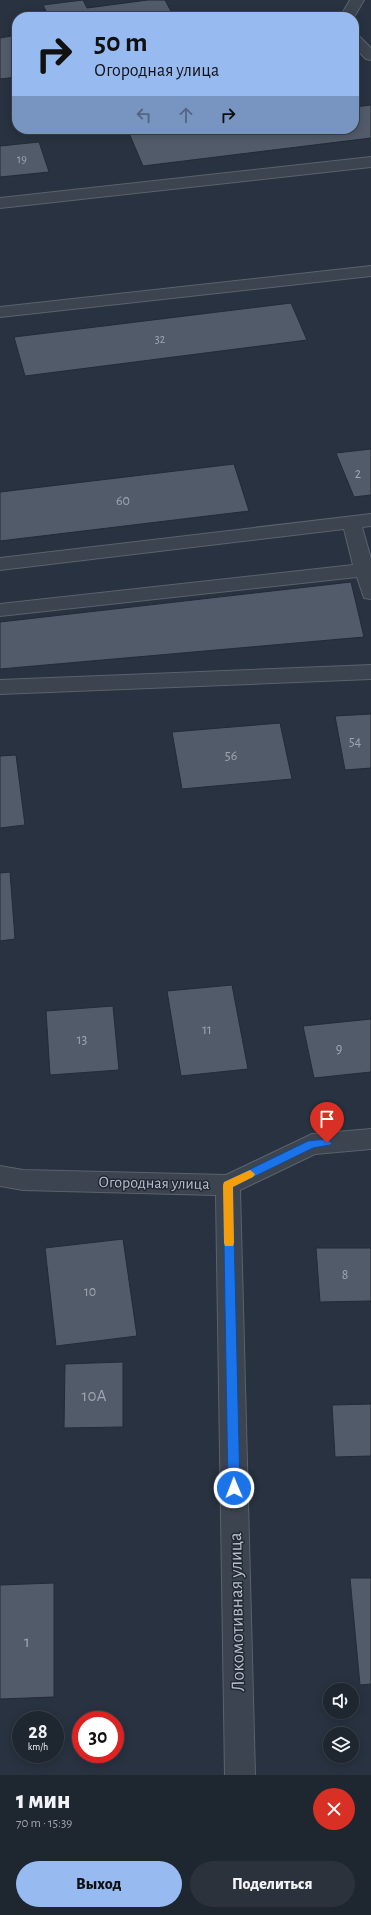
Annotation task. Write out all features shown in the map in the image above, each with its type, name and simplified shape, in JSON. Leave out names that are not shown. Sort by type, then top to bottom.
[{"type":"street","points":[[350,12],[357,0]]},
{"type":"street","points":[[359,44],[371,56]]},
{"type":"street","points":[[0,203],[371,162]]},
{"type":"street","points":[[0,312],[371,271]]},
{"type":"street","points":[[0,564],[371,520]]},
{"type":"street","points":[[351,522],[371,592]]},
{"type":"street","points":[[0,610],[364,570]]},
{"type":"street","points":[[0,687],[371,672]]},
{"type":"street","name":"Огородная улица","points":[[0,1176],[22,1180],[228,1185],[312,1144],[371,1139]]},
{"type":"street","name":"Локомотивная улица","points":[[228,1185],[240,1775]]},
{"type":"building","points":[[83,0],[87,8],[148,0],[165,0],[171,12],[46,12],[43,5]]},
{"type":"building","points":[[12,36],[12,78],[0,79],[0,38]]},
{"type":"building","points":[[371,105],[371,138],[143,166],[129,134],[359,134],[359,106]]},
{"type":"building","points":[[39,142],[49,172],[0,177],[0,146]]},
{"type":"building","points":[[291,303],[307,340],[25,376],[14,337]]},
{"type":"building","points":[[371,449],[371,495],[354,497],[336,453]]},
{"type":"building","points":[[234,464],[249,511],[0,541],[0,492]]},
{"type":"building","points":[[351,582],[364,637],[0,669],[0,622]]},
{"type":"building","points":[[371,714],[371,768],[345,770],[335,716]]},
{"type":"building","points":[[280,723],[292,779],[182,789],[172,732]]},
{"type":"building","points":[[16,755],[25,825],[0,828],[0,756]]},
{"type":"building","points":[[10,872],[15,939],[0,941],[0,873]]},
{"type":"building","points":[[232,985],[248,1069],[181,1076],[167,991]]},
{"type":"building","points":[[113,1006],[119,1070],[50,1075],[46,1011]]},
{"type":"building","points":[[371,1019],[371,1072],[314,1078],[303,1026]]},
{"type":"building","points":[[123,1239],[137,1336],[56,1346],[45,1248]]},
{"type":"building","points":[[316,1248],[371,1248],[371,1301],[320,1302]]},
{"type":"building","points":[[123,1362],[123,1427],[64,1428],[65,1364]]},
{"type":"building","points":[[371,1404],[371,1456],[335,1457],[332,1405]]},
{"type":"building","points":[[350,1578],[371,1578],[371,1684],[360,1685]]},
{"type":"building","points":[[54,1583],[54,1697],[0,1699],[0,1585]]},
{"type":"slow traffic","points":[[229,1243],[228,1185],[250,1174]]},
{"type":"route","points":[[234,1488],[228,1185],[312,1144],[327,1143]]}]
